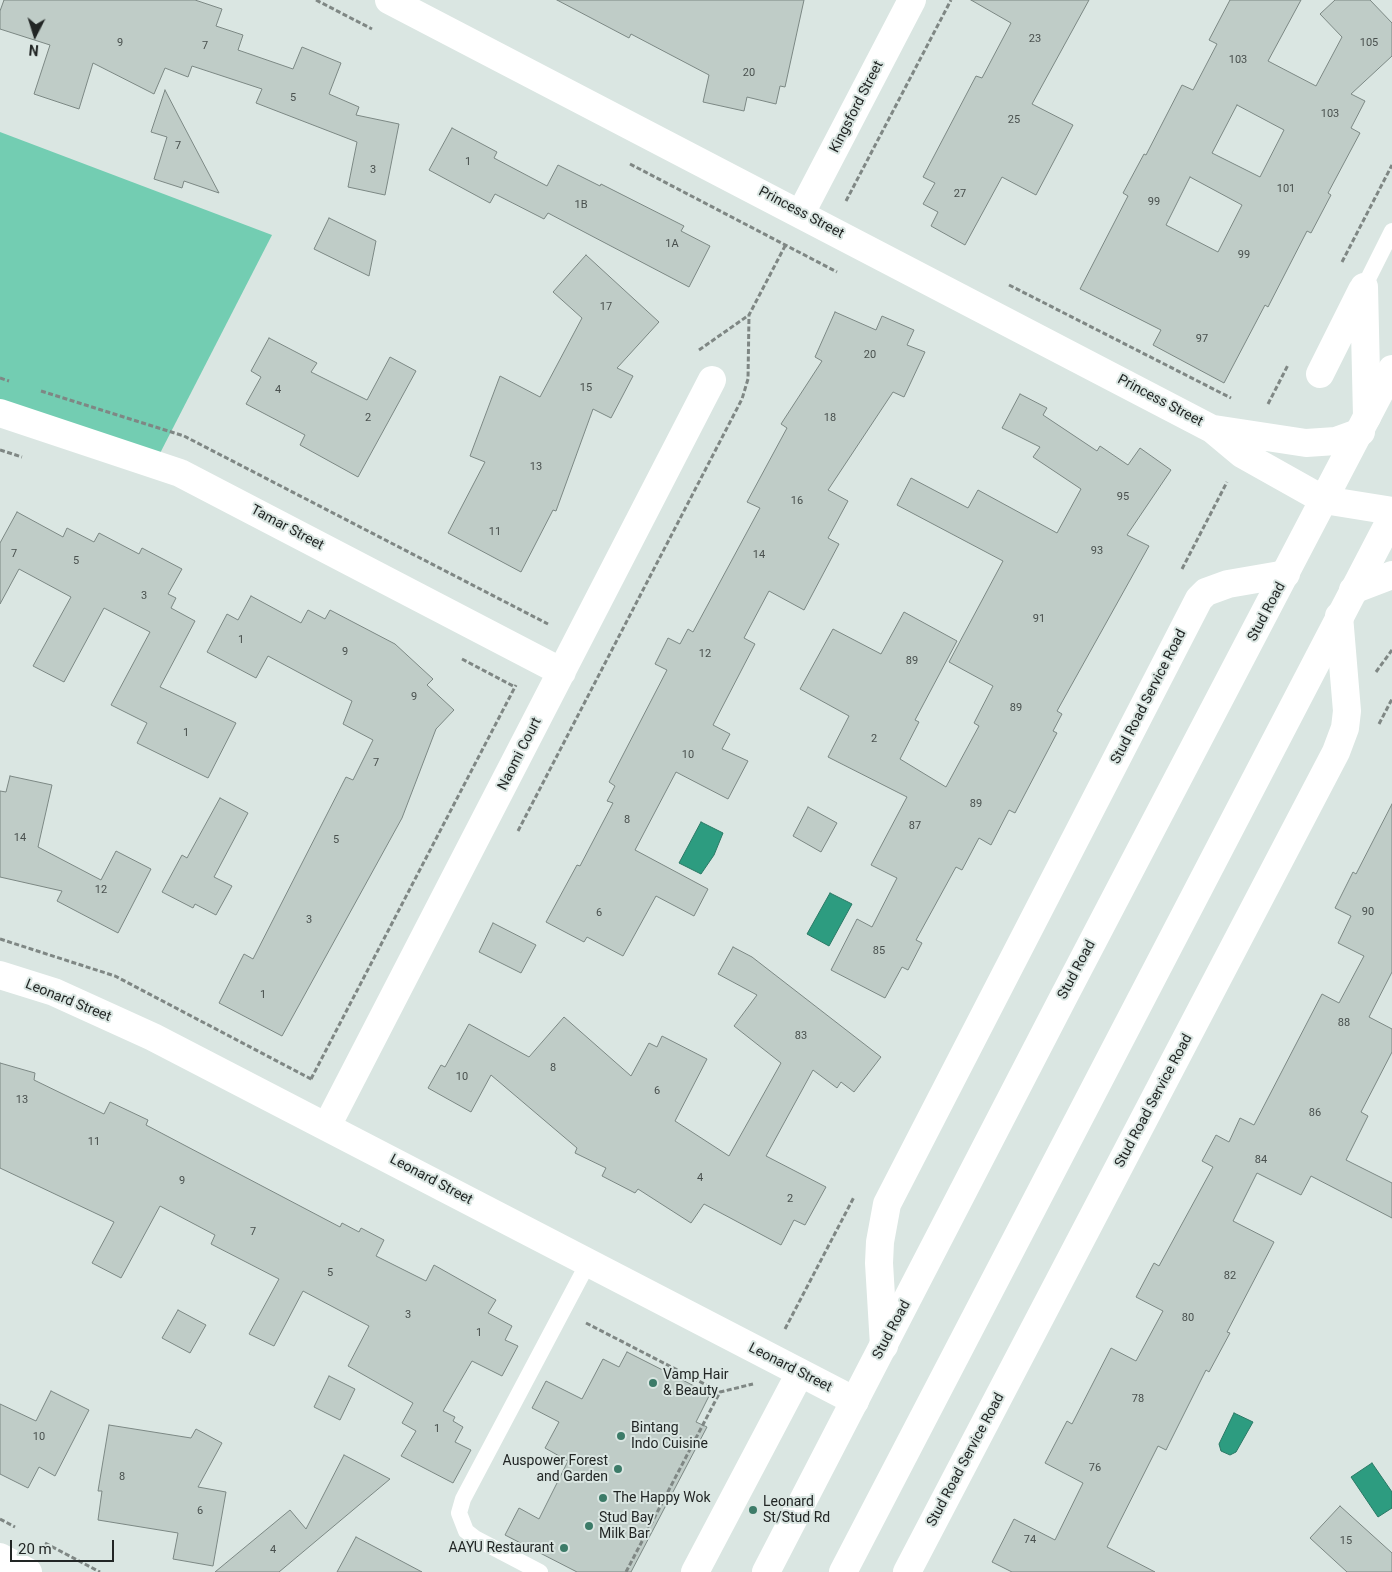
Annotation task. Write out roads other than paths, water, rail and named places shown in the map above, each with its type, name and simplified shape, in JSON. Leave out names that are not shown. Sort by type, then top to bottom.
[{"type":"street","name":"Princess Street","points":[[389,0],[802,213],[1212,429],[1242,454],[1324,500]]},
{"type":"street","name":"Kingsford Street","points":[[802,213],[912,0]]},
{"type":"street","points":[[1320,374],[1364,287]]},
{"type":"street","points":[[1364,287],[1364,425]]},
{"type":"street","name":"Stud Road","points":[[766,1572],[1392,369]]},
{"type":"street","name":"Naomi Court","points":[[327,1126],[712,380]]},
{"type":"street","name":"Tamar Street","points":[[0,413],[145,459],[180,473],[562,672]]},
{"type":"street","name":"Princess Street","points":[[1212,429],[1306,443],[1336,441],[1364,425]]},
{"type":"street","points":[[1324,500],[1392,511]]},
{"type":"street","points":[[843,1572],[1392,516]]},
{"type":"street","name":"Stud Road Service Road","points":[[884,1346],[879,1263],[880,1242],[887,1204],[1199,599],[1206,592],[1216,588],[1286,574]]},
{"type":"street","points":[[1353,590],[1392,574]]},
{"type":"street","name":"Stud Road Service Road","points":[[907,1572],[1336,752],[1345,728],[1347,711],[1339,616]]},
{"type":"street","name":"Leonard Street","points":[[0,975],[54,992],[109,1016],[327,1126],[855,1401]]},
{"type":"street","points":[[695,1572],[800,1374]]},
{"type":"street","points":[[0,1557],[28,1572]]},
{"type":"lane","points":[[1364,287],[1392,231]]},
{"type":"lane","points":[[540,1572],[475,1538],[466,1531],[459,1513],[463,1499],[588,1263]]},
{"type":"place","name":"Vamp Hair & Beauty","points":[[653,1383]]},
{"type":"place","name":"Bintang Indo Cuisine","points":[[621,1436]]},
{"type":"place","name":"Auspower Forest and Garden","points":[[618,1469]]},
{"type":"place","name":"The Happy Wok","points":[[603,1498]]},
{"type":"place","name":"Leonard St/Stud Rd","points":[[753,1510]]},
{"type":"place","name":"Stud Bay Milk Bar","points":[[589,1526]]},
{"type":"place","name":"AAYU Restaurant","points":[[564,1548]]}]
